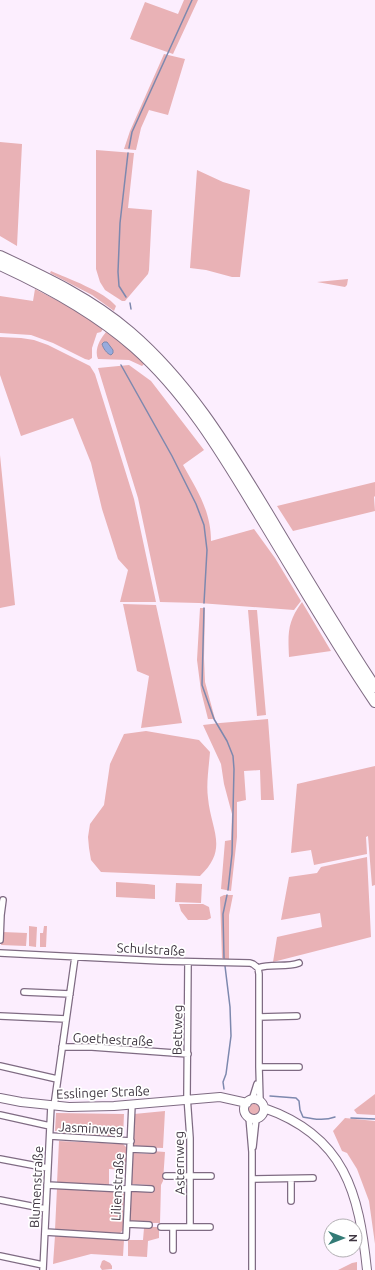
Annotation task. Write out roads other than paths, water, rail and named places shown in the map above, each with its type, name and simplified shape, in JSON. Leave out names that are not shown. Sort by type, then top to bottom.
[{"type":"highway","points":[[0,256],[64,288],[117,327],[140,341],[169,369],[203,411],[229,450],[375,687]]},
{"type":"highway","points":[[0,265],[104,317]]},
{"type":"highway","points":[[117,327],[135,348],[174,387],[198,418],[228,463],[336,642],[375,702]]},
{"type":"street","points":[[0,940],[0,915],[3,900]]},
{"type":"street","name":"Schulstraße","points":[[0,953],[188,962],[219,962],[253,964],[258,968],[299,963]]},
{"type":"street","name":"Blumenstraße","points":[[43,1267],[52,1106],[75,957]]},
{"type":"street","name":"Bettweg","points":[[187,1099],[188,962]]},
{"type":"street","points":[[252,1270],[252,1152],[254,1109],[259,1078],[258,968]]},
{"type":"street","points":[[24,992],[70,994]]},
{"type":"street","points":[[0,1016],[66,1018]]},
{"type":"street","points":[[259,1017],[296,1016]]},
{"type":"street","name":"Goethestraße","points":[[62,1047],[92,1047],[188,1054]]},
{"type":"street","points":[[0,1066],[57,1079]]},
{"type":"street","points":[[259,1067],[299,1067]]},
{"type":"street","name":"Esslinger Straße","points":[[0,1098],[52,1106],[96,1106],[220,1097],[254,1109],[282,1116],[297,1123],[315,1136],[335,1158],[345,1173],[357,1207],[363,1234],[367,1270]]},
{"type":"street","name":"Asternweg","points":[[187,1099],[190,1138],[190,1227]]},
{"type":"street","name":"Lilienstraße","points":[[45,1232],[126,1237],[132,1104]]},
{"type":"street","points":[[0,1115],[50,1126]]},
{"type":"street","name":"Jasminweg","points":[[50,1136],[130,1141]]},
{"type":"street","points":[[130,1149],[153,1150]]},
{"type":"street","points":[[0,1159],[48,1168]]},
{"type":"street","points":[[166,1176],[211,1176]]},
{"type":"street","points":[[252,1178],[313,1178]]},
{"type":"street","points":[[291,1178],[291,1201]]},
{"type":"street","points":[[47,1185],[151,1189]]},
{"type":"street","points":[[0,1200],[46,1209]]},
{"type":"street","points":[[127,1224],[149,1225]]},
{"type":"street","points":[[161,1226],[210,1227]]},
{"type":"street","points":[[173,1227],[173,1250]]},
{"type":"street","points":[[0,1256],[43,1267]]},
{"type":"water","points":[[107,342],[113,350],[111,355],[103,347],[102,344]]},
{"type":"waterway","points":[[129,148],[132,132],[192,0]]},
{"type":"waterway","points":[[126,297],[119,286],[118,272],[120,223],[128,153]]},
{"type":"waterway","points":[[130,303],[131,309]]},
{"type":"waterway","points":[[121,365],[172,456],[196,504],[204,525],[207,550],[204,603]]},
{"type":"waterway","points":[[204,608],[202,685],[214,719],[227,741],[233,756],[232,854],[228,890]]},
{"type":"waterway","points":[[224,958],[223,914],[227,895]]},
{"type":"waterway","points":[[224,1089],[223,1082],[226,1074],[231,1036],[230,1007],[225,966]]},
{"type":"waterway","points":[[270,1096],[296,1098],[299,1101],[300,1110],[303,1117],[315,1119],[335,1117]]},
{"type":"waterway","points":[[351,1118],[375,1119]]}]
